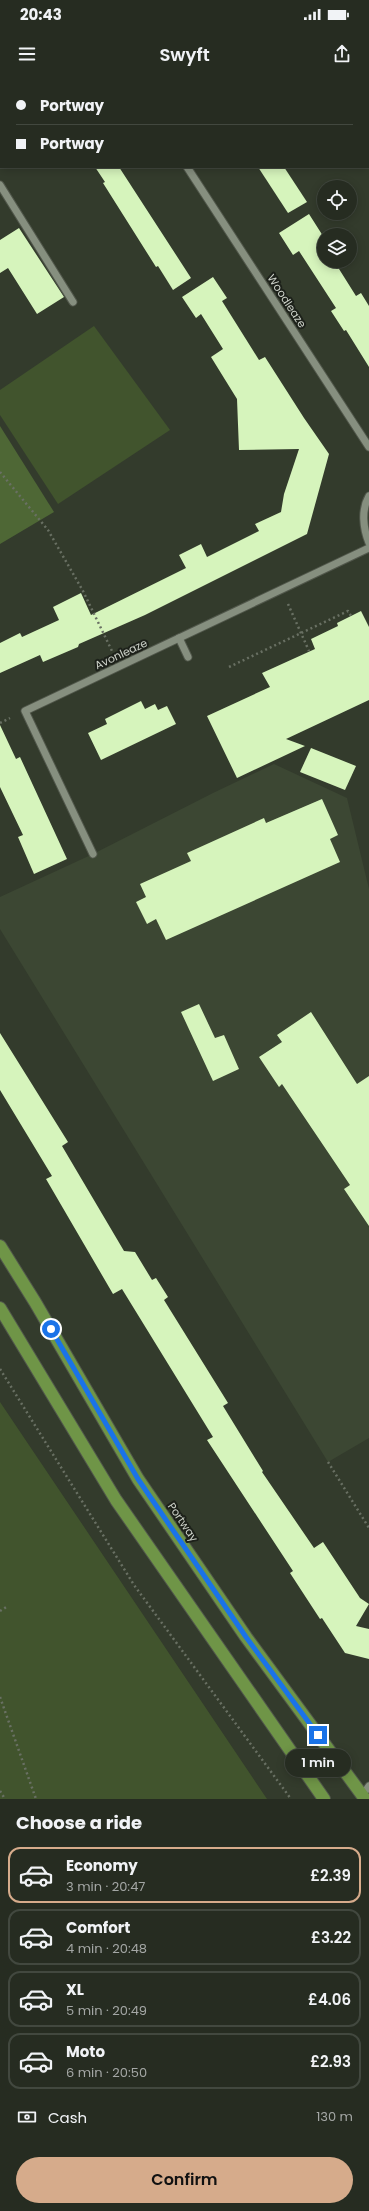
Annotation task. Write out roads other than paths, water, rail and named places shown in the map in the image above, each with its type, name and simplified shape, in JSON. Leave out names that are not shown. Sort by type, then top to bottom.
[{"type":"highway","name":"Portway","points":[[0,1246],[35,1302],[138,1479],[246,1637],[365,1794]]},
{"type":"highway","points":[[0,1308],[116,1500],[324,1799]]},
{"type":"street","name":"Woodleaze","points":[[188,168],[369,447]]},
{"type":"street","points":[[0,185],[73,302]]},
{"type":"street","points":[[369,496],[364,516],[365,532],[369,543]]},
{"type":"street","name":"Avonleaze","points":[[93,854],[25,710],[282,591],[369,548]]},
{"type":"street","points":[[178,638],[188,657]]}]
